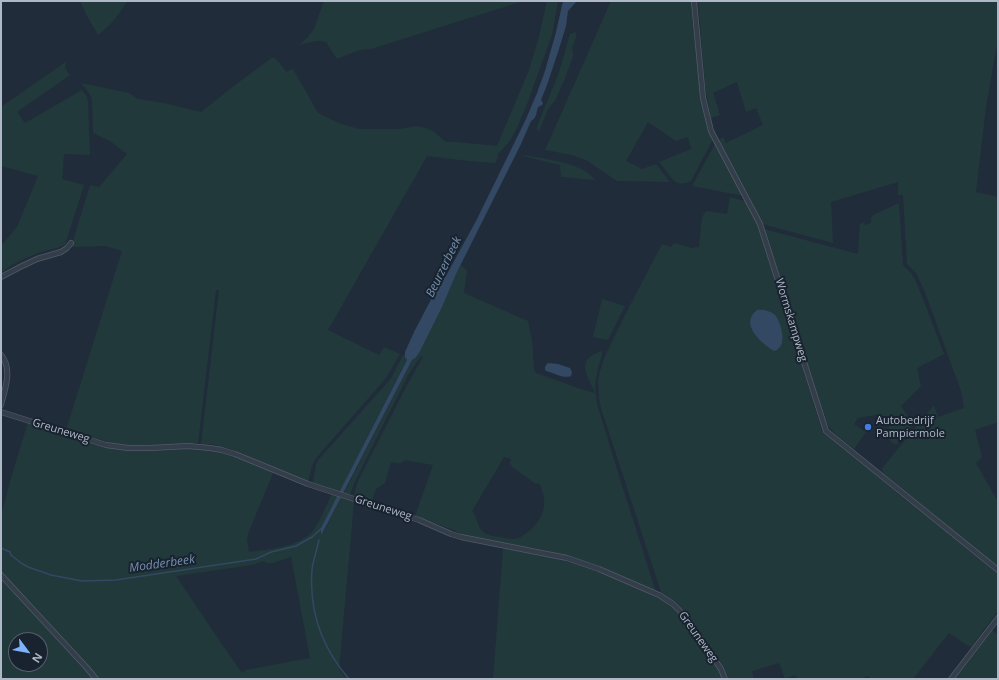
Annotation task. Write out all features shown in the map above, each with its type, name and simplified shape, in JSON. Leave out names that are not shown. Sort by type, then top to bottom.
[{"type":"street","name":"Wormskampweg","points":[[694,1],[703,98],[711,131],[760,224],[826,430],[998,570]]},
{"type":"street","points":[[1,277],[37,259],[62,252],[71,243]]},
{"type":"street","points":[[1,355],[6,367],[7,383],[1,405]]},
{"type":"street","name":"Greuneweg","points":[[1,412],[106,445],[128,448],[188,446],[222,450],[236,454],[308,484],[419,520],[451,534],[567,558],[593,567],[659,595],[673,604],[685,616],[721,669],[725,679]]},
{"type":"street","points":[[1,575],[96,679]]},
{"type":"street","points":[[951,679],[998,618]]},
{"type":"green space","points":[[80,1],[127,1],[114,20],[98,35]]},
{"type":"green space","points":[[324,1],[523,1],[371,49],[360,50],[336,58],[326,42],[316,41],[299,45],[314,29]]},
{"type":"green space","points":[[547,1],[558,1],[552,35],[527,104],[515,132],[509,142],[498,154],[496,163],[427,156],[328,330],[379,355],[384,347],[400,354],[386,378],[316,458],[312,466],[308,482],[231,449],[212,444],[201,444],[219,290],[216,290],[198,443],[149,446],[119,445],[66,430],[122,251],[105,246],[71,247],[90,185],[99,187],[127,154],[110,141],[93,133],[92,99],[81,83],[129,93],[138,99],[164,103],[201,112],[273,57],[279,62],[286,72],[293,69],[318,113],[341,124],[359,129],[400,129],[416,126],[433,131],[446,142],[497,146],[529,70]]},
{"type":"green space","points":[[611,1],[693,1],[700,88],[712,141],[691,181],[689,182],[681,184],[676,182],[659,162],[691,149],[688,137],[676,141],[648,122],[626,161],[642,169],[656,164],[670,182],[617,181],[586,160],[572,155],[545,150]]},
{"type":"green space","points":[[698,1],[998,1],[998,41],[986,107],[976,192],[998,197],[998,422],[975,430],[982,457],[976,463],[998,502],[998,567],[883,473],[883,467],[934,405],[938,417],[964,408],[962,394],[925,292],[916,273],[907,264],[903,195],[898,195],[898,182],[831,202],[833,243],[762,224],[748,194],[719,140],[723,137],[726,143],[763,125],[756,108],[746,112],[737,82],[713,93],[720,115],[711,118],[705,85]]},
{"type":"green space","points":[[575,32],[576,38],[572,48],[573,56],[564,81],[555,101],[547,111],[539,132],[537,129],[538,124],[558,75],[570,34]]},
{"type":"green space","points":[[67,61],[65,67],[70,75],[17,112],[25,123],[82,90],[88,101],[90,155],[64,154],[62,179],[84,185],[65,245],[28,257],[1,273],[1,246],[17,227],[38,176],[1,166],[1,107]]},
{"type":"green space","points":[[715,144],[744,196],[692,186]]},
{"type":"green space","points":[[523,156],[572,165],[589,174],[595,180],[561,177],[560,165]]},
{"type":"green space","points":[[730,197],[745,201],[757,223],[782,298],[822,431],[998,573],[998,611],[971,647],[949,633],[913,679],[870,679],[868,676],[861,679],[799,679],[795,675],[785,679],[779,663],[752,671],[754,679],[729,679],[709,645],[686,613],[676,602],[662,595],[601,408],[598,380],[605,356],[662,244],[671,247],[674,243],[692,248],[699,247],[702,217],[706,211],[727,214]]},
{"type":"green space","points":[[899,203],[903,265],[915,279],[944,354],[917,369],[921,386],[901,406],[913,424],[896,445],[889,440],[888,426],[886,420],[881,414],[858,418],[854,424],[866,432],[854,449],[834,432],[825,420],[764,229],[858,254],[860,224],[863,222],[865,225],[871,223],[871,218],[873,215]]},
{"type":"green space","points":[[460,265],[466,269],[467,272],[464,293],[528,321],[532,341],[534,368],[536,373],[595,393],[585,368],[588,358],[603,351],[595,385],[597,404],[656,592],[606,569],[578,559],[544,550],[474,538],[415,516],[433,465],[405,460],[400,463],[391,462],[385,483],[376,489],[372,501],[354,496],[358,481],[423,357],[421,356],[408,375],[354,483],[350,495],[344,493],[412,360],[443,305]],"holes":[[[504,457],[511,459],[510,463],[512,467],[536,484],[539,483],[543,492],[544,501],[541,517],[529,532],[519,538],[514,539],[486,534],[479,526],[472,511]]]},
{"type":"green space","points":[[602,299],[625,306],[608,340],[593,337]]},
{"type":"green space","points":[[403,355],[405,355],[407,359],[340,492],[313,483],[316,464],[319,459],[388,382]]},
{"type":"green space","points":[[28,422],[108,446],[213,447],[274,471],[249,531],[247,539],[249,552],[285,546],[310,534],[320,520],[332,494],[338,496],[321,528],[323,534],[341,497],[354,502],[339,669],[347,679],[100,679],[1,573],[1,516]],"holes":[[[291,557],[310,658],[246,670],[242,673],[176,576],[252,565],[264,561],[266,563],[272,563]]]},
{"type":"green space","points":[[503,548],[570,562],[595,570],[667,602],[684,618],[724,679],[493,679]]},
{"type":"green space","points":[[1,577],[94,679],[1,679]]},
{"type":"green space","points":[[992,630],[998,635],[998,679],[955,679]]},
{"type":"water","name":"Beurzerbeek","points":[[563,1],[577,1],[568,11],[566,26],[541,100],[543,103],[538,107],[535,117],[531,121],[419,353],[412,360],[322,534],[321,528],[407,360],[405,357],[405,352],[414,332],[437,288],[447,274],[476,221],[526,119],[545,71]]},
{"type":"water","points":[[757,310],[771,312],[775,315],[780,324],[782,343],[777,350],[774,351],[763,343],[751,327],[750,321],[752,315]]},
{"type":"water","points":[[548,363],[558,364],[570,368],[572,372],[571,376],[562,376],[546,371],[545,367]]},
{"type":"waterway","name":"Modderbeek","points":[[1,548],[10,552],[11,555],[28,567],[51,575],[82,581],[116,580],[256,559],[271,552],[296,546],[312,537],[322,528]]},
{"type":"waterway","name":"Beurzerbeek","points":[[319,540],[312,570],[315,614],[319,628],[331,655],[349,679]]},
{"type":"place","name":"Autobedrijf Pampiermole","points":[[868,427]]}]
